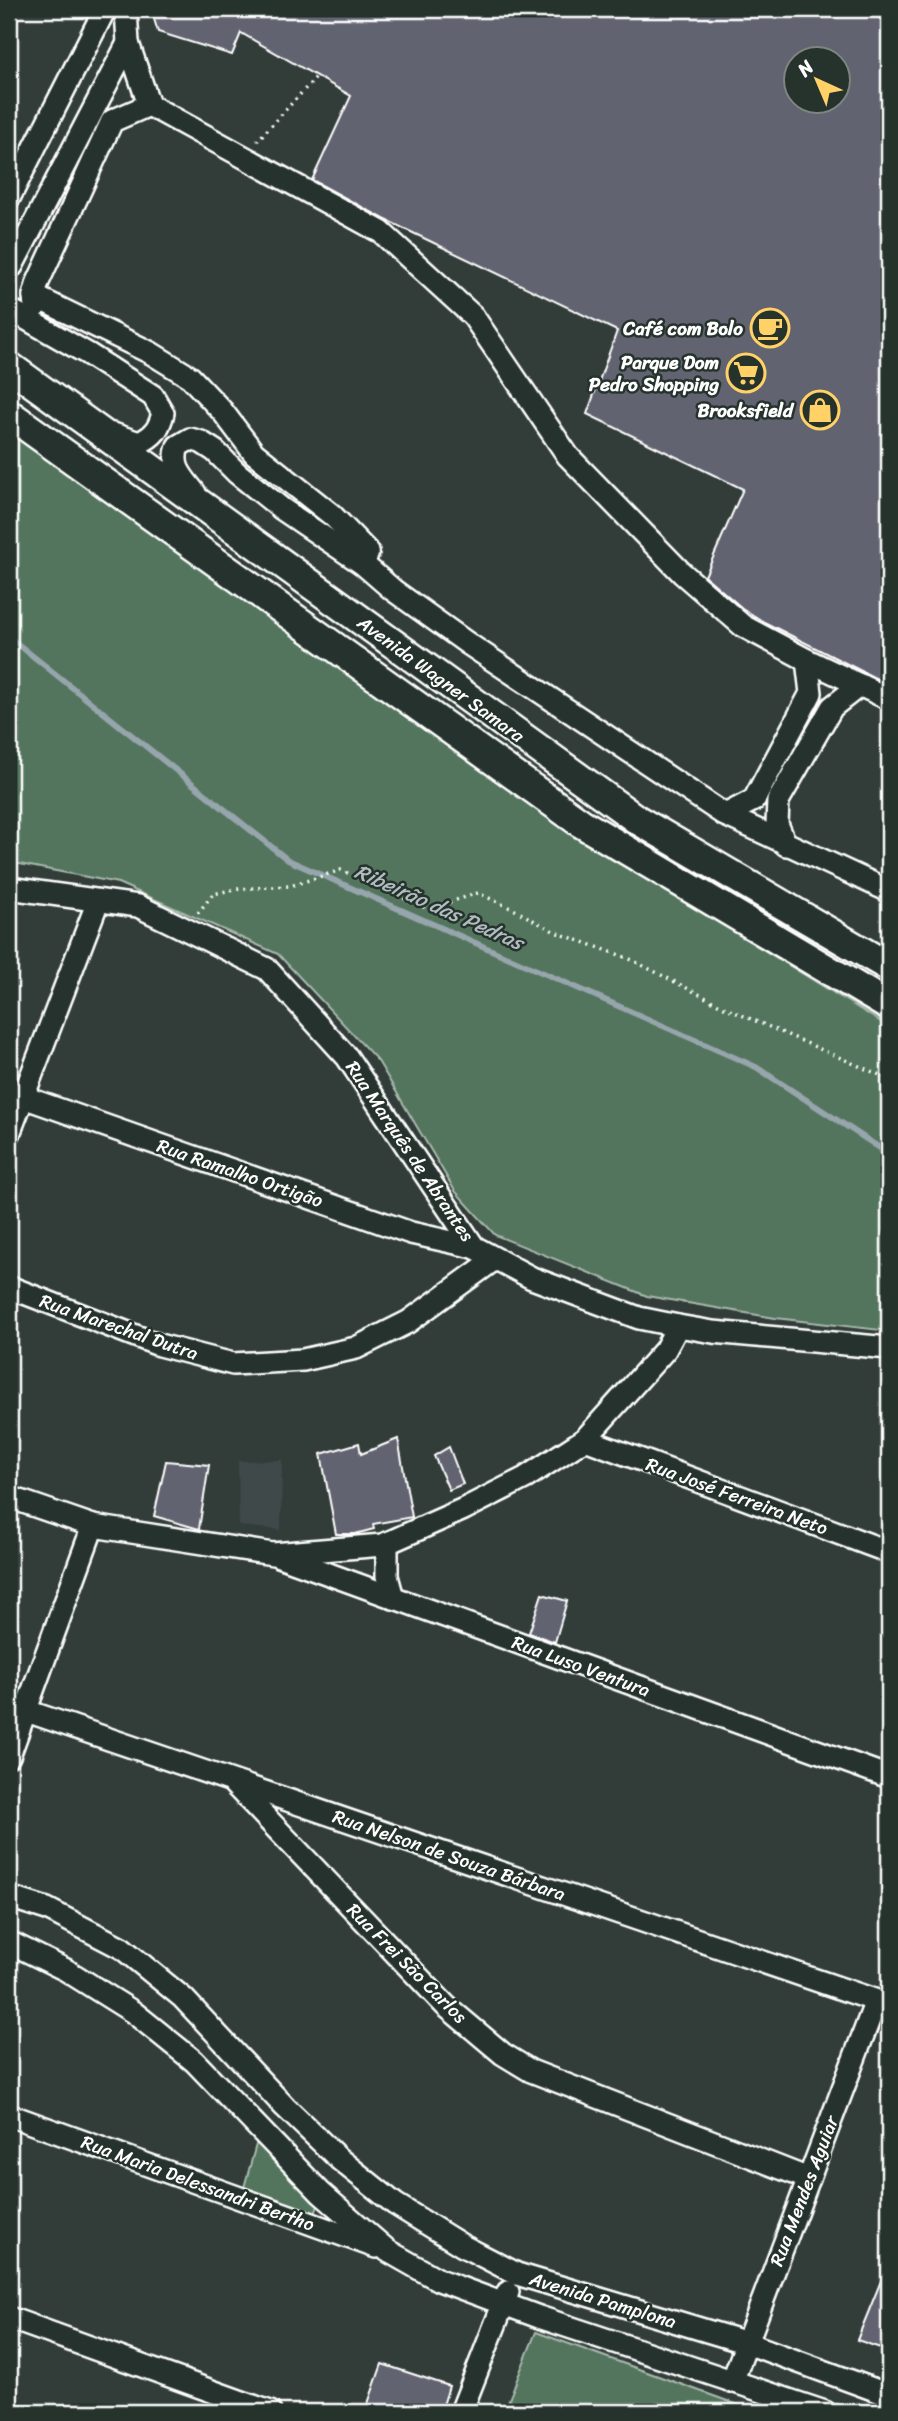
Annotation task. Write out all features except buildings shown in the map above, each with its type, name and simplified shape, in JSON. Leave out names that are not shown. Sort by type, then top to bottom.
[{"type":"main road","name":"Avenida Wagner Samara","points":[[9,366],[636,819],[889,967]]},
{"type":"main road","name":"Avenida Wagner Samara","points":[[9,414],[581,823],[889,1006]]},
{"type":"street","points":[[119,9],[149,105],[381,232],[473,316],[568,456],[674,565],[743,626],[889,699]]},
{"type":"street","points":[[9,198],[119,9]]},
{"type":"street","points":[[9,267],[12,266],[128,43]]},
{"type":"street","points":[[39,327],[34,296],[38,282],[112,121],[149,105]]},
{"type":"street","points":[[34,296],[151,353],[190,377],[223,412],[254,453],[332,515],[393,590],[467,643],[725,815],[889,891]]},
{"type":"street","points":[[9,309],[88,354],[153,396],[163,413],[160,428],[139,443],[110,433],[75,415]]},
{"type":"street","points":[[136,385],[151,353]]},
{"type":"street","points":[[209,512],[178,471],[174,458],[178,446],[190,439],[215,451],[273,502],[365,558]]},
{"type":"street","points":[[725,815],[754,800],[811,693],[807,660]]},
{"type":"street","points":[[786,845],[777,824],[778,802],[832,707],[860,685]]},
{"type":"street","name":"Rua Marquês de Abrantes","points":[[9,888],[138,906],[267,969],[347,1057],[474,1247],[495,1259],[532,1278],[639,1318],[713,1332],[889,1348]]},
{"type":"street","points":[[9,1133],[15,1094],[98,901]]},
{"type":"street","name":"Rua Ramalho Ortigão","points":[[15,1094],[411,1233],[474,1247]]},
{"type":"street","name":"Rua Marechal Dutra","points":[[9,1287],[159,1345],[233,1364],[303,1360],[356,1348],[408,1322],[495,1259]]},
{"type":"street","points":[[9,1497],[93,1526],[273,1554],[387,1543],[525,1478],[584,1439],[666,1350],[678,1326]]},
{"type":"street","name":"Rua José Ferreira Neto","points":[[584,1439],[889,1552]]},
{"type":"street","points":[[9,1756],[17,1708],[93,1526]]},
{"type":"street","points":[[387,1543],[387,1576],[393,1598]]},
{"type":"street","name":"Rua Luso Ventura","points":[[273,1554],[889,1777]]},
{"type":"street","name":"Rua Nelson de Souza Bárbara","points":[[17,1708],[883,2003]]},
{"type":"street","name":"Rua Frei São Carlos","points":[[231,1781],[446,2006],[503,2054],[531,2071],[808,2179]]},
{"type":"street","name":"Avenida Pamplona","points":[[9,1897],[47,1909],[122,1948],[183,1998],[285,2107],[339,2159],[396,2204],[463,2246],[517,2274],[747,2343],[889,2395]]},
{"type":"street","name":"Avenida Pamplona","points":[[9,1942],[66,1970],[134,2012],[194,2061],[314,2186],[388,2251],[439,2280],[825,2412]]},
{"type":"street","name":"Rua Mendes Aguiar","points":[[732,2382],[808,2179],[883,2003]]},
{"type":"street","points":[[260,2130],[262,2117],[269,2109],[285,2107]]},
{"type":"street","name":"Rua Maria Delessandri Bertho","points":[[9,2115],[388,2251]]},
{"type":"street","points":[[314,2186],[334,2171],[339,2159]]},
{"type":"street","points":[[461,2412],[502,2303],[517,2274]]},
{"type":"street","points":[[9,2318],[270,2412]]},
{"type":"path","points":[[242,156],[317,76]]},
{"type":"path","points":[[186,929],[213,894],[236,889],[290,886],[341,870],[428,909],[478,893],[555,932],[628,958],[727,1009],[889,1079]]},
{"type":"shaded area","points":[[282,1460],[281,1530],[239,1526],[238,1461]]},
{"type":"green space","points":[[9,426],[565,827],[889,1027],[889,1331],[775,1318],[647,1296],[495,1235],[455,1191],[378,1061],[278,954],[118,883],[9,862]]},
{"type":"green space","points":[[257,2141],[320,2201],[314,2216],[243,2191]]},
{"type":"green space","points":[[536,2332],[758,2412],[504,2412]]},
{"type":"waterway","name":"Ribeirão das Pedras","points":[[9,637],[288,860],[756,1067],[889,1154]]},
{"type":"place","name":"Café com Bolo","points":[[770,328]]},
{"type":"place","name":"Parque Dom Pedro Shopping","points":[[746,373]]},
{"type":"place","name":"Brooksfield","points":[[820,410]]}]
